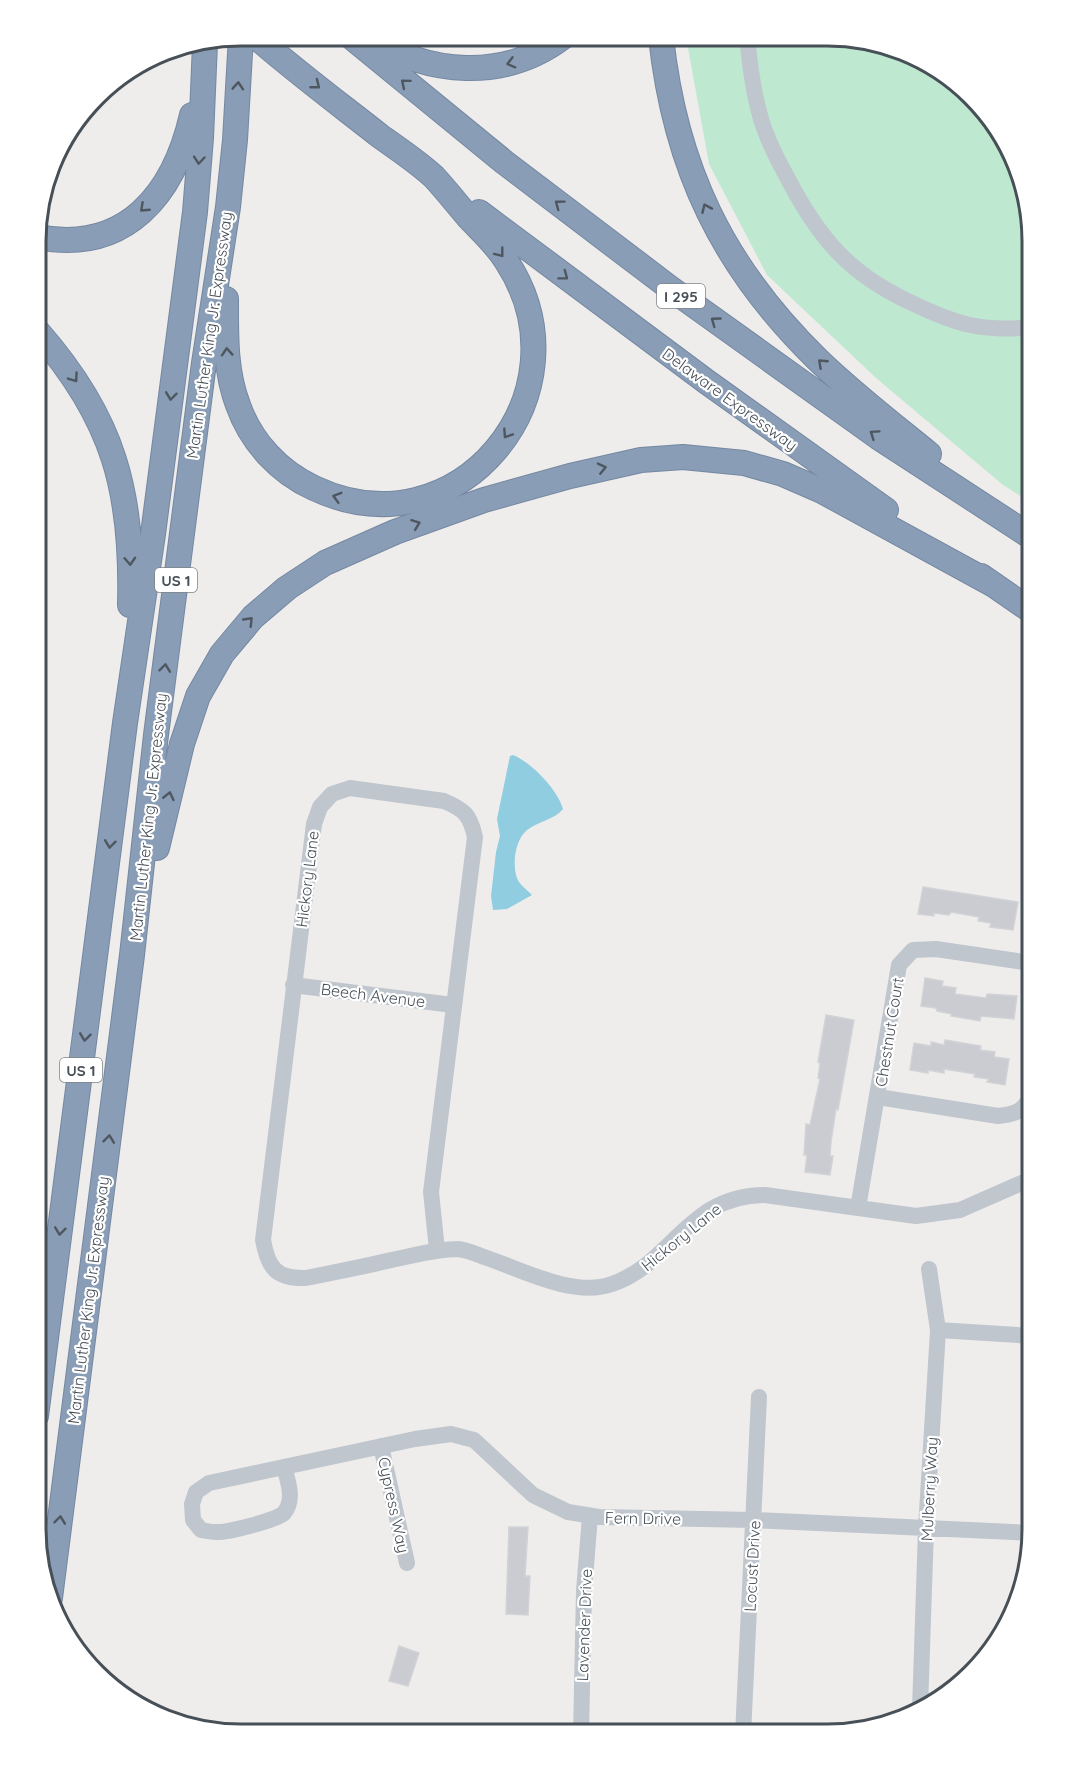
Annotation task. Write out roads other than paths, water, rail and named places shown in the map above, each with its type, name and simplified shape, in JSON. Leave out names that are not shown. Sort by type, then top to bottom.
[{"type":"highway","points":[[386,47],[423,62],[471,69],[516,62],[549,46]]},
{"type":"highway","points":[[662,46],[670,100],[687,162],[721,238],[748,280],[798,340],[837,378],[1022,530]]},
{"type":"highway","name":"Martin Luther King Jr. Expressway","points":[[53,1577],[132,955],[156,735],[204,363],[228,207],[235,140],[240,47]]},
{"type":"highway","points":[[228,207],[227,353],[229,370],[238,404],[251,433],[282,469],[294,478],[322,492],[339,498],[372,504],[404,502],[437,493],[472,473],[489,458],[508,435],[522,410],[534,368],[532,324],[515,275],[497,248],[434,177],[267,47]]},
{"type":"highway","name":"I 295","points":[[363,47],[504,162],[670,288],[878,437],[1022,532]]},
{"type":"highway","name":"Martin Luther King Jr. Expressway","points":[[46,1338],[125,723],[153,534],[195,212],[201,138],[204,52]]},
{"type":"highway","points":[[46,238],[78,240],[104,234],[130,221],[155,198],[165,185],[181,154],[204,52]]},
{"type":"highway","name":"Delaware Expressway","points":[[434,177],[716,389],[842,480],[1022,604]]},
{"type":"highway","points":[[46,342],[91,404],[109,444],[122,488],[131,571],[125,723]]},
{"type":"highway","points":[[132,955],[182,744],[198,696],[210,674],[237,634],[278,595],[325,563],[395,532],[484,500],[570,476],[661,457],[703,457],[764,467],[802,481],[994,585]]},
{"type":"street","points":[[748,46],[761,120],[774,151],[804,210],[826,240],[852,267],[890,293],[937,315],[972,327],[1022,328]]},
{"type":"street","name":"Hickory Lane","points":[[437,1250],[431,1192],[475,837],[471,819],[459,808],[444,801],[350,788],[332,794],[320,807],[314,824],[262,1240],[266,1256],[276,1272],[290,1278],[328,1274],[437,1250],[461,1249],[560,1284],[583,1288],[610,1285],[637,1272],[706,1212],[725,1201],[745,1195],[916,1216],[960,1210],[1022,1183]]},
{"type":"street","name":"Chestnut Court","points":[[858,1208],[899,965],[913,950],[936,949],[1022,962]]},
{"type":"street","name":"Beech Avenue","points":[[293,985],[453,1005]]},
{"type":"street","name":"Chestnut Court","points":[[878,1097],[998,1116],[1015,1114],[1022,1108]]},
{"type":"street","name":"Mulberry Way","points":[[920,1700],[926,1529],[938,1330],[929,1269]]},
{"type":"street","points":[[938,1330],[1022,1335]]},
{"type":"street","name":"Locust Drive","points":[[744,1724],[759,1397]]},
{"type":"street","name":"Fern Drive","points":[[284,1467],[290,1497],[285,1512],[275,1520],[217,1533],[201,1530],[193,1520],[192,1504],[196,1492],[209,1483],[381,1446],[451,1434],[474,1440],[532,1495],[568,1512],[590,1516],[754,1520],[1022,1533]]},
{"type":"street","name":"Cypress Way","points":[[381,1446],[407,1563]]},
{"type":"street","name":"Lavender Drive","points":[[580,1724],[584,1591],[590,1516]]},
{"type":"water","points":[[513,755],[543,777],[556,794],[563,809],[555,816],[527,830],[517,846],[515,859],[517,878],[532,895],[507,909],[493,910],[491,896],[500,836],[497,819],[510,756]]}]
